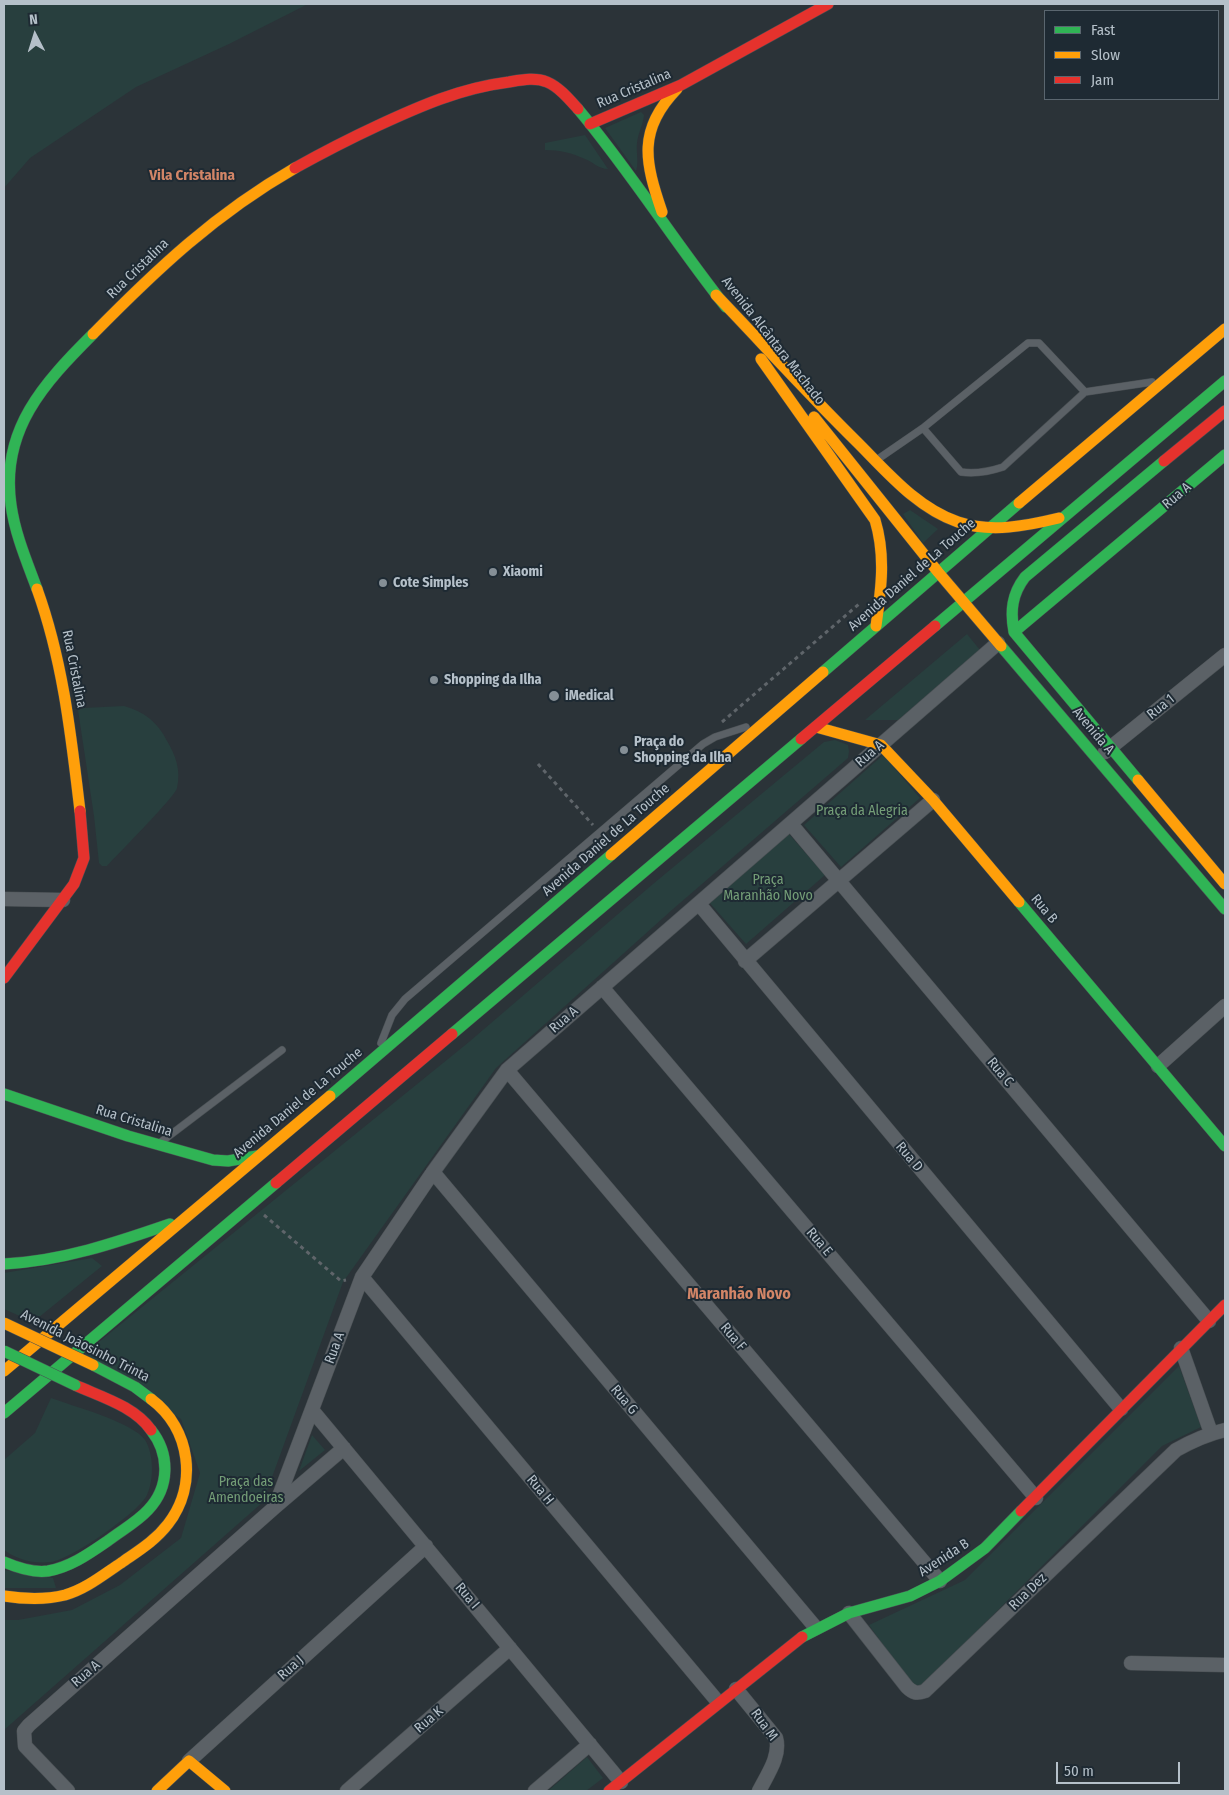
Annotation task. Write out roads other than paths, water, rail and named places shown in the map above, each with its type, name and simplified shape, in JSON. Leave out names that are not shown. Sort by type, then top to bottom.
[{"type":"main road","name":"Rua Cristalina","points":[[4,978],[74,884],[84,858],[64,692],[51,627],[14,522],[10,506],[8,483],[18,430],[44,385],[135,291],[200,232],[260,189],[347,140],[416,107],[453,93],[486,85],[524,80],[544,81],[555,86],[590,124],[682,85],[828,4]]},
{"type":"main road","points":[[675,238],[664,215],[651,176],[648,144],[651,127],[656,115],[664,103],[682,85]]},
{"type":"main road","name":"Avenida Alcântara Machado","points":[[590,124],[716,295],[938,572]]},
{"type":"main road","points":[[716,295],[827,412],[898,483],[928,507],[957,521],[991,527],[1037,524],[1064,517]]},
{"type":"main road","points":[[716,295],[875,520],[881,540],[882,564],[882,586],[876,626]]},
{"type":"main road","name":"Avenida Daniel de La Touche","points":[[4,1371],[257,1156],[377,1057],[768,721],[938,572],[1225,329]]},
{"type":"main road","points":[[4,1413],[1225,380]]},
{"type":"main road","points":[[1014,632],[1011,614],[1014,596],[1021,581],[1225,411]]},
{"type":"main road","name":"Rua A","points":[[1014,632],[1225,455]]},
{"type":"main road","points":[[964,602],[1032,570]]},
{"type":"main road","name":"Avenida A","points":[[938,572],[1225,909]]},
{"type":"main road","name":"Avenida A","points":[[1014,632],[1225,884]]},
{"type":"main road","points":[[816,727],[881,745]]},
{"type":"main road","name":"Rua B","points":[[881,745],[933,800],[1225,1146]]},
{"type":"main road","name":"Rua Cristalina","points":[[4,1094],[128,1136],[213,1160],[228,1161],[257,1156]]},
{"type":"main road","points":[[4,1264],[42,1262],[69,1256],[183,1220]]},
{"type":"main road","name":"Avenida B","points":[[609,1791],[805,1634],[849,1612],[910,1596],[940,1581],[985,1548],[1225,1305]]},
{"type":"main road","name":"Avenida Joãosinho Trinta","points":[[4,1323],[93,1365],[147,1394],[172,1419],[182,1437],[188,1476],[183,1496],[175,1515],[157,1537],[98,1580],[64,1595],[20,1598],[4,1596]]},
{"type":"main road","points":[[4,1351],[133,1412],[148,1424],[163,1448],[166,1463],[161,1489],[149,1509],[98,1548],[74,1563],[48,1571],[31,1572],[4,1562]]},
{"type":"main road","points":[[4,1426],[30,1390]]},
{"type":"main road","points":[[190,1760],[225,1791]]},
{"type":"main road","name":"Rua J","points":[[157,1791],[190,1760]]},
{"type":"street","name":"Rua A","points":[[275,1506],[362,1277],[433,1172],[507,1070],[998,643]]},
{"type":"street","name":"Rua 1","points":[[1097,759],[1225,655]]},
{"type":"street","points":[[745,961],[933,800]]},
{"type":"street","name":"Rua C","points":[[791,824],[1209,1321]]},
{"type":"street","points":[[4,899],[63,900]]},
{"type":"street","name":"Rua D","points":[[699,904],[1121,1409]]},
{"type":"street","name":"Rua E","points":[[602,987],[1036,1498]]},
{"type":"street","points":[[1158,1066],[1225,1006]]},
{"type":"street","name":"Rua F","points":[[507,1070],[940,1581]]},
{"type":"street","name":"Rua G","points":[[433,1172],[816,1628]]},
{"type":"street","name":"Rua H","points":[[362,1277],[718,1702]]},
{"type":"street","points":[[1181,1348],[1211,1433]]},
{"type":"street","name":"Rua I","points":[[312,1410],[621,1782]]},
{"type":"street","name":"Rua Dez","points":[[849,1612],[907,1687],[913,1693],[925,1691],[1176,1450],[1211,1433],[1225,1430]]},
{"type":"street","name":"Rua A","points":[[68,1791],[25,1746],[24,1731],[29,1724],[275,1506],[344,1448]]},
{"type":"street","name":"Rua J","points":[[190,1760],[426,1546]]},
{"type":"street","name":"Rua K","points":[[347,1791],[510,1648]]},
{"type":"street","points":[[1131,1663],[1225,1665]]},
{"type":"street","name":"Rua M","points":[[736,1689],[776,1738],[778,1745],[778,1752],[759,1791]]},
{"type":"street","points":[[536,1791],[590,1744]]},
{"type":"lane","points":[[876,461],[923,428],[1028,343],[1039,343],[1085,392]]},
{"type":"lane","points":[[923,428],[961,472],[968,473],[996,469],[1003,466],[1085,392],[1165,380]]},
{"type":"lane","points":[[377,1057],[389,1021],[405,999],[570,857],[703,744],[720,735],[768,721]]},
{"type":"lane","points":[[159,1144],[282,1050]]},
{"type":"place","name":"Xiaomi","points":[[493,572]]},
{"type":"place","name":"Cote Simples","points":[[383,583]]},
{"type":"place","name":"Shopping da Ilha","points":[[434,680]]},
{"type":"place","name":"iMedical","points":[[554,696]]},
{"type":"place","name":"Praça do Shopping da Ilha","points":[[624,750]]},
{"type":"district","name":"Vila Cristalina","points":[[192,176]]},
{"type":"district","name":"Maranhão Novo","points":[[739,1295]]},
{"type":"park label","name":"Praça da Alegria","points":[[862,811]]},
{"type":"park label","name":"Praça Maranhão Novo","points":[[768,888]]},
{"type":"park label","name":"Praça das Amendoeiras","points":[[246,1490]]}]
